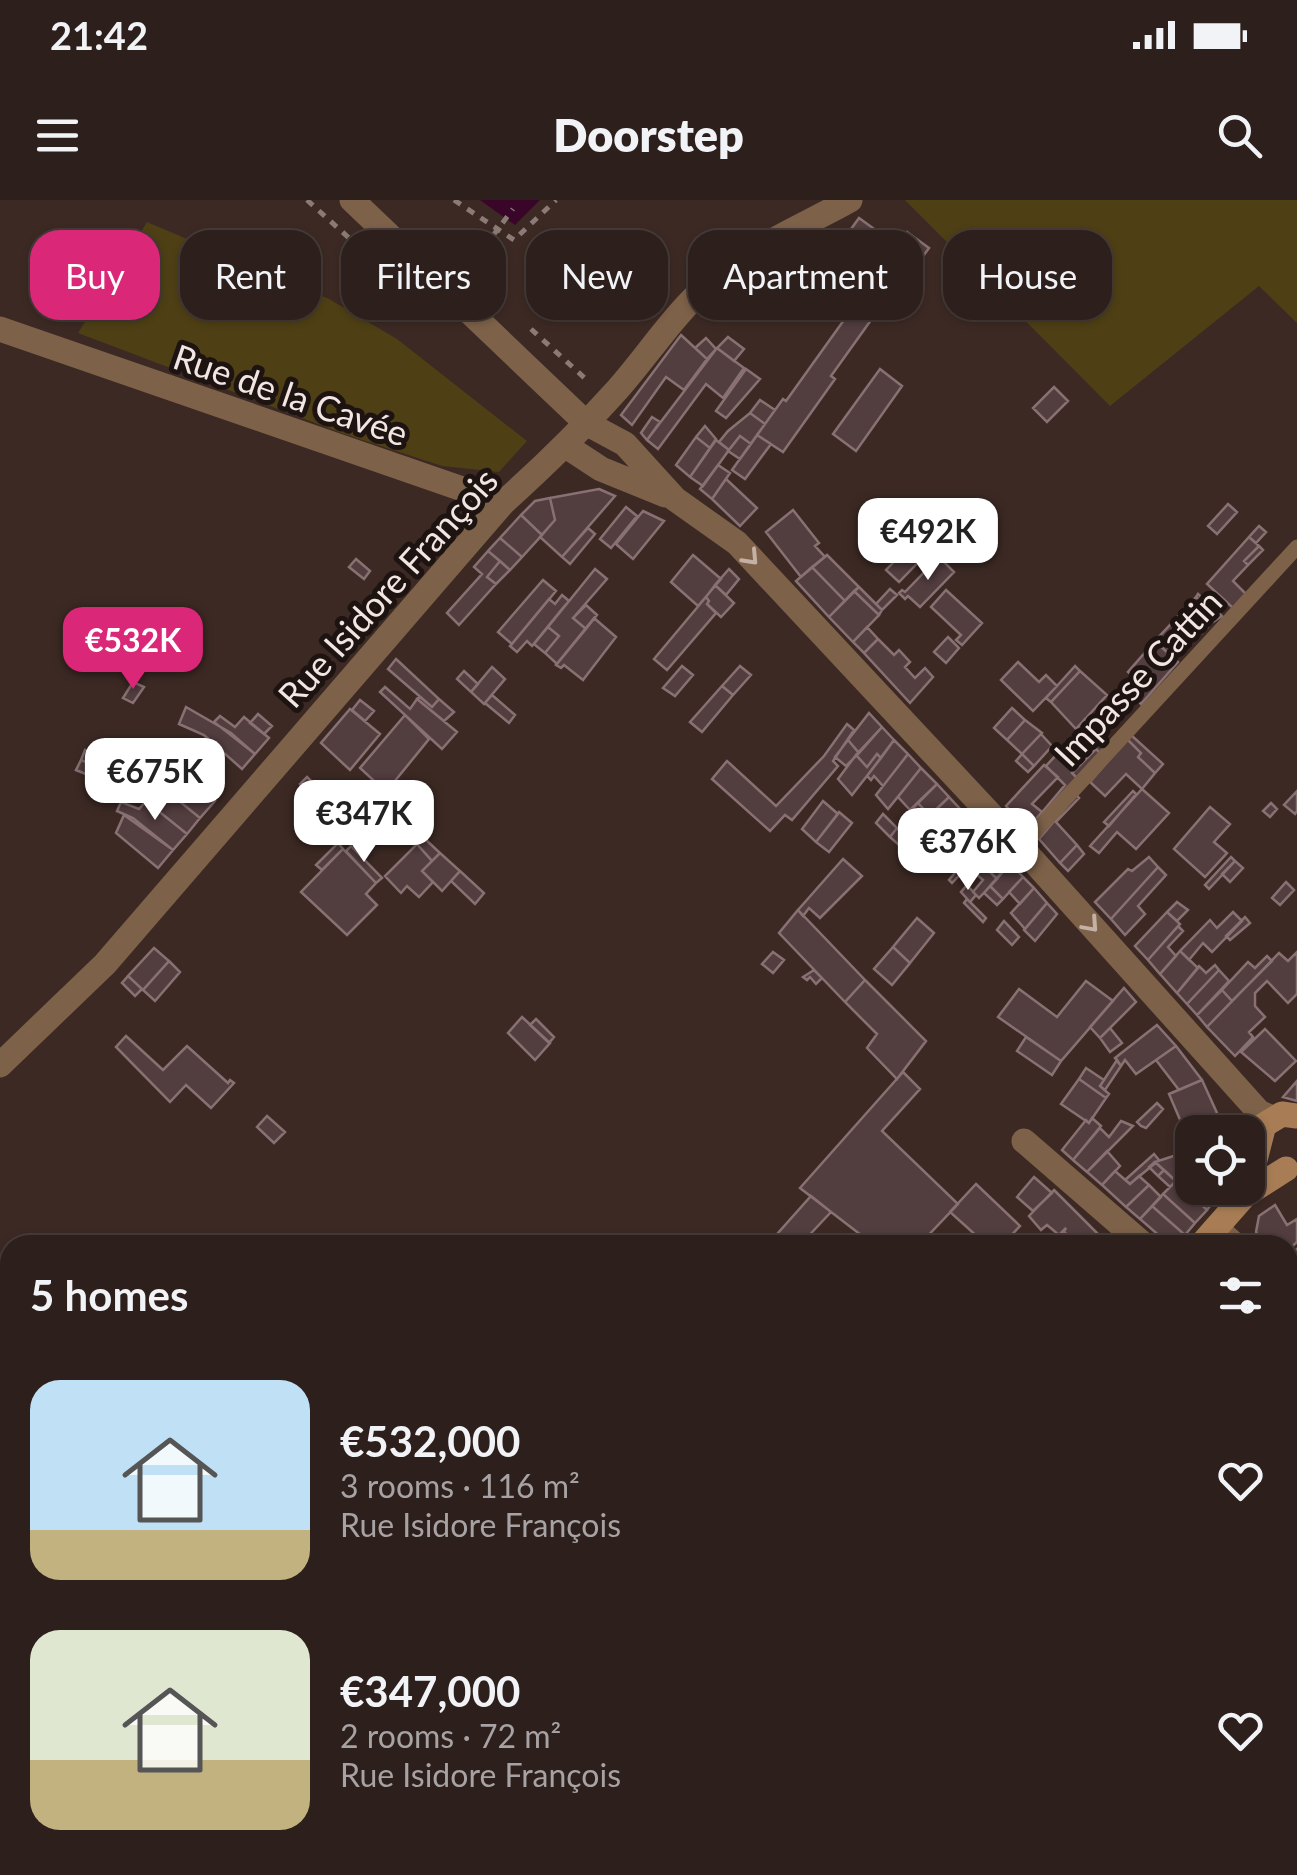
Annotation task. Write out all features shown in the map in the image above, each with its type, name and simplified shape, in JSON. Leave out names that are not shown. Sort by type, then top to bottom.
[{"type":"street","points":[[352,200],[384,230]]},
{"type":"street","name":"Rue Isidore François","points":[[0,1065],[104,964],[504,503],[566,446],[669,324],[713,280],[850,200]]},
{"type":"street","points":[[478,320],[586,423],[625,444],[674,499]]},
{"type":"street","name":"Rue de la Cavée","points":[[0,329],[504,503]]},
{"type":"street","points":[[566,446],[601,469],[674,499],[737,543],[1020,847],[1258,1112],[1284,1117]]},
{"type":"street","points":[[1024,1140],[1133,1235]]},
{"type":"street","points":[[1265,1155],[1268,1161],[1291,1168]]},
{"type":"street","points":[[1265,1181],[1291,1168]]},
{"type":"street","points":[[1219,1235],[1237,1205]]},
{"type":"lane","name":"Impasse Cattin","points":[[1020,847],[1297,547]]},
{"type":"path","points":[[454,200],[498,230]]},
{"type":"path","points":[[506,235],[514,240],[556,200]]},
{"type":"path","points":[[500,230],[513,209]]},
{"type":"path","points":[[522,322],[592,385],[606,377],[618,388]]},
{"type":"shaded area","points":[[480,200],[540,200],[515,225]]},
{"type":"shaded area","points":[[905,200],[1297,200],[1297,323],[1259,286],[1110,406],[1024,320],[1112,320],[1112,230],[943,230],[943,238]]},
{"type":"shaded area","points":[[147,222],[180,236],[180,320],[321,320],[321,296],[341,306],[341,320],[365,320],[397,339],[527,441],[499,472],[442,466],[344,434],[78,333],[86,320],[160,320],[160,230],[142,230]]},
{"type":"building","points":[[859,218],[876,230],[850,230]]},
{"type":"building","points":[[844,320],[871,320],[783,452],[757,435],[783,399],[786,401]]},
{"type":"building","points":[[681,335],[707,359],[684,390],[666,377],[632,425],[621,415]]},
{"type":"building","points":[[728,337],[744,349],[734,361],[717,348]]},
{"type":"building","points":[[706,338],[716,349],[707,359],[695,348]]},
{"type":"building","points":[[717,348],[744,368],[723,398],[706,384],[658,449],[647,440]]},
{"type":"building","points":[[746,369],[760,379],[726,418],[716,411]]},
{"type":"building","points":[[880,369],[902,386],[856,451],[833,434]]},
{"type":"building","points":[[1054,387],[1068,401],[1047,422],[1033,408]]},
{"type":"building","points":[[760,400],[775,410],[765,424],[750,413]]},
{"type":"building","points":[[750,413],[765,424],[751,444],[740,436],[729,450],[719,442]]},
{"type":"building","points":[[652,417],[660,422],[647,440],[641,433]]},
{"type":"building","points":[[705,426],[716,439],[710,448],[696,437]]},
{"type":"building","points":[[757,435],[771,444],[745,479],[732,470]]},
{"type":"building","points":[[740,436],[751,444],[740,459],[728,451]]},
{"type":"building","points":[[696,437],[710,448],[690,477],[676,465]]},
{"type":"building","points":[[716,440],[729,450],[703,486],[690,477]]},
{"type":"building","points":[[718,465],[730,473],[712,499],[700,489]]},
{"type":"building","points":[[726,479],[757,508],[740,526],[712,499]]},
{"type":"building","points":[[599,489],[615,496],[562,557],[540,537],[555,520],[550,498]]},
{"type":"building","points":[[550,498],[555,520],[542,535],[521,515],[535,501]]},
{"type":"building","points":[[1228,504],[1237,512],[1217,534],[1208,526]]},
{"type":"building","points":[[626,507],[637,516],[611,548],[600,539]]},
{"type":"building","points":[[793,510],[825,557],[801,577],[766,532]]},
{"type":"building","points":[[643,511],[664,521],[633,559],[616,544]]},
{"type":"building","points":[[521,515],[542,535],[522,557],[500,538]]},
{"type":"building","points":[[1259,526],[1266,532],[1256,543],[1249,537]]},
{"type":"building","points":[[928,527],[940,540],[899,582],[886,570]]},
{"type":"building","points":[[588,528],[595,534],[570,564],[562,557]]},
{"type":"building","points":[[1249,537],[1259,546],[1244,561],[1248,565],[1233,581],[1246,594],[1233,608],[1207,584]]},
{"type":"building","points":[[500,538],[522,557],[510,570],[488,551]]},
{"type":"building","points":[[1259,546],[1263,550],[1248,565],[1244,561]]},
{"type":"building","points":[[488,551],[500,561],[487,577],[496,584],[459,625],[447,613],[482,574],[474,567]]},
{"type":"building","points":[[693,555],[721,579],[698,606],[671,582]]},
{"type":"building","points":[[827,555],[859,587],[845,601],[812,567]]},
{"type":"building","points":[[939,557],[954,572],[920,607],[908,596],[905,599],[899,593],[905,592]]},
{"type":"building","points":[[356,559],[370,571],[364,579],[349,567]]},
{"type":"building","points":[[500,561],[510,570],[496,584],[487,577]]},
{"type":"building","points":[[812,567],[845,601],[829,617],[796,581]]},
{"type":"building","points":[[595,569],[607,579],[573,618],[586,629],[557,664],[545,653],[559,636],[548,627]]},
{"type":"building","points":[[729,569],[739,579],[726,595],[715,585]]},
{"type":"building","points":[[543,580],[556,591],[512,644],[498,632]]},
{"type":"building","points":[[715,585],[734,603],[721,617],[707,604],[706,597]]},
{"type":"building","points":[[859,587],[882,610],[879,615],[854,591]]},
{"type":"building","points":[[890,589],[897,595],[882,610],[876,604]]},
{"type":"building","points":[[946,590],[982,623],[962,645],[956,640],[961,635],[931,607]]},
{"type":"building","points":[[854,591],[879,615],[853,642],[829,617]]},
{"type":"building","points":[[1198,594],[1222,616],[1210,624],[1204,613],[1209,608],[1196,597]]},
{"type":"building","points":[[562,595],[569,601],[532,646],[527,641],[517,652],[510,646],[549,599],[555,604]]},
{"type":"building","points":[[706,597],[716,613],[667,670],[654,659]]},
{"type":"building","points":[[1196,597],[1209,608],[1204,613],[1210,624],[1202,633],[1199,630],[1173,658],[1155,641]]},
{"type":"building","points":[[586,605],[597,615],[586,629],[573,618]]},
{"type":"building","points":[[594,618],[616,637],[583,680],[564,665],[556,665]]},
{"type":"building","points":[[548,627],[559,636],[545,653],[534,644]]},
{"type":"building","points":[[867,627],[878,639],[864,653],[853,642]]},
{"type":"building","points":[[948,637],[959,648],[946,663],[934,652]]},
{"type":"building","points":[[878,639],[894,655],[899,650],[910,662],[905,667],[915,678],[925,668],[933,677],[910,703],[864,653]]},
{"type":"building","points":[[1155,641],[1178,662],[1141,704],[1126,690],[1136,679],[1128,672]]},
{"type":"building","points":[[396,659],[439,699],[432,707],[388,669]]},
{"type":"building","points":[[1018,662],[1039,682],[1046,675],[1057,686],[1033,711],[1001,680]]},
{"type":"building","points":[[682,666],[693,675],[675,696],[663,688]]},
{"type":"building","points":[[740,666],[751,675],[733,695],[722,686]]},
{"type":"building","points":[[1075,666],[1080,671],[1051,702],[1046,698]]},
{"type":"building","points":[[492,667],[505,679],[484,704],[471,692]]},
{"type":"building","points":[[464,671],[478,684],[471,692],[457,679]]},
{"type":"building","points":[[1080,671],[1107,695],[1076,729],[1051,702]]},
{"type":"building","points":[[133,682],[144,687],[133,703],[123,698]]},
{"type":"building","points":[[722,686],[733,695],[702,732],[690,722]]},
{"type":"building","points":[[385,687],[410,709],[417,699],[457,732],[442,749],[380,692]]},
{"type":"building","points":[[492,695],[515,715],[509,723],[485,703]]},
{"type":"building","points":[[420,697],[432,707],[439,699],[454,712],[444,721],[417,699]]},
{"type":"building","points":[[360,700],[374,711],[365,721],[352,710]]},
{"type":"building","points":[[186,707],[231,733],[255,754],[242,769],[204,735],[179,724]]},
{"type":"building","points":[[1012,708],[1025,720],[1007,740],[994,728]]},
{"type":"building","points":[[350,709],[380,734],[350,770],[321,743]]},
{"type":"building","points":[[869,713],[882,727],[859,753],[848,740]]},
{"type":"building","points":[[258,714],[272,726],[264,734],[250,723]]},
{"type":"building","points":[[405,715],[429,739],[386,792],[360,768]]},
{"type":"building","points":[[220,716],[235,727],[244,717],[269,738],[255,754],[214,722]]},
{"type":"building","points":[[1085,719],[1110,743],[1100,753],[1076,729]]},
{"type":"building","points":[[1025,720],[1042,733],[1022,754],[1007,740]]},
{"type":"building","points":[[847,724],[854,730],[833,761],[838,766],[792,820],[785,815],[770,831],[712,779],[727,761],[776,806],[824,756]]},
{"type":"building","points":[[882,727],[894,740],[881,758],[877,754],[867,767],[856,755]]},
{"type":"building","points":[[1078,731],[1096,749],[1072,773],[1078,779],[1042,819],[1039,816],[1065,785],[1046,766]]},
{"type":"building","points":[[1041,734],[1052,746],[1034,766],[1022,754]]},
{"type":"building","points":[[1131,735],[1163,764],[1155,773],[1138,757],[1141,753],[1127,739]]},
{"type":"building","points":[[1127,739],[1155,773],[1142,789],[1126,774],[1105,796],[1090,782]]},
{"type":"building","points":[[848,740],[859,753],[846,766],[835,757]]},
{"type":"building","points":[[894,740],[908,754],[883,786],[874,776],[871,780],[867,776]]},
{"type":"building","points":[[1096,749],[1101,754],[1078,779],[1072,773]]},
{"type":"building","points":[[85,750],[106,760],[102,769],[81,760]]},
{"type":"building","points":[[877,754],[881,758],[852,795],[838,779],[856,755],[867,767]]},
{"type":"building","points":[[908,754],[921,768],[888,809],[876,795]]},
{"type":"building","points":[[1022,754],[1034,766],[1028,772],[1016,761]]},
{"type":"building","points":[[81,760],[102,769],[98,779],[76,770]]},
{"type":"building","points":[[154,764],[169,777],[175,769],[215,801],[200,818],[143,776]]},
{"type":"building","points":[[1044,765],[1058,777],[1032,804],[1042,812],[1027,829],[1006,806]]},
{"type":"building","points":[[921,768],[937,784],[910,810],[898,797]]},
{"type":"building","points":[[143,776],[200,818],[187,834],[146,801],[154,791],[140,779]]},
{"type":"building","points":[[307,777],[320,790],[313,797],[300,784]]},
{"type":"building","points":[[937,784],[949,797],[930,816],[918,803]]},
{"type":"building","points":[[149,786],[154,791],[146,801],[139,798]]},
{"type":"building","points":[[1142,789],[1169,813],[1136,849],[1117,832],[1099,853],[1090,846]]},
{"type":"building","points":[[1133,791],[1136,794],[1109,826],[1104,822]]},
{"type":"building","points":[[1297,791],[1297,811],[1295,814],[1284,805]]},
{"type":"building","points":[[1076,795],[1079,798],[1056,822],[1077,845],[1060,863],[1039,839]]},
{"type":"building","points":[[949,797],[961,810],[926,840],[915,829]]},
{"type":"building","points":[[146,801],[187,834],[173,850],[133,818],[117,811],[121,802],[139,809]]},
{"type":"building","points":[[823,801],[838,814],[816,842],[802,829]]},
{"type":"building","points":[[918,803],[930,816],[915,829],[904,818]]},
{"type":"building","points":[[1271,803],[1277,809],[1270,817],[1263,811]]},
{"type":"building","points":[[1210,807],[1230,824],[1214,842],[1227,853],[1205,877],[1174,849]]},
{"type":"building","points":[[961,810],[974,823],[939,851],[926,840]]},
{"type":"building","points":[[839,812],[852,823],[829,852],[816,842]]},
{"type":"building","points":[[883,814],[897,828],[890,837],[876,823]]},
{"type":"building","points":[[124,815],[173,850],[158,868],[116,833]]},
{"type":"building","points":[[897,828],[907,837],[899,845],[890,837]]},
{"type":"building","points":[[986,836],[998,850],[976,874],[964,862]]},
{"type":"building","points":[[907,837],[917,847],[908,854],[899,845]]},
{"type":"building","points":[[424,838],[440,853],[432,861],[417,844]]},
{"type":"building","points":[[926,840],[939,851],[918,864],[908,854]]},
{"type":"building","points":[[338,843],[343,849],[322,870],[316,865]]},
{"type":"building","points":[[417,844],[432,861],[422,871],[433,882],[419,897],[407,886],[401,893],[385,876]]},
{"type":"building","points":[[1077,845],[1084,854],[1068,871],[1060,863]]},
{"type":"building","points":[[351,846],[382,878],[376,883],[346,851]]},
{"type":"building","points":[[343,849],[376,883],[366,894],[377,905],[347,935],[301,892]]},
{"type":"building","points":[[998,850],[1010,863],[997,879],[984,866]]},
{"type":"building","points":[[440,853],[460,871],[442,891],[422,871]]},
{"type":"building","points":[[1149,857],[1158,867],[1111,919],[1095,902],[1128,869],[1132,871]]},
{"type":"building","points":[[1231,857],[1235,861],[1209,889],[1205,885]]},
{"type":"building","points":[[843,859],[862,876],[820,918],[809,908],[803,916],[798,910]]},
{"type":"building","points":[[1235,861],[1243,868],[1230,882],[1222,874]]},
{"type":"building","points":[[964,862],[968,866],[952,883],[949,880]]},
{"type":"building","points":[[1010,863],[1023,877],[1003,899],[990,886]]},
{"type":"building","points":[[984,866],[997,879],[979,898],[973,892],[983,880],[976,874]]},
{"type":"building","points":[[1158,867],[1166,875],[1138,906],[1145,914],[1125,935],[1111,919]]},
{"type":"building","points":[[460,871],[484,893],[475,904],[451,881]]},
{"type":"building","points":[[1023,877],[1034,888],[1020,904],[1009,892]]},
{"type":"building","points":[[1286,882],[1294,890],[1280,905],[1272,898]]},
{"type":"building","points":[[967,885],[976,895],[970,902],[961,892]]},
{"type":"building","points":[[990,886],[1003,899],[997,905],[984,893]]},
{"type":"building","points":[[1034,888],[1047,903],[1025,929],[1011,913]]},
{"type":"building","points":[[967,899],[986,918],[983,922],[964,903]]},
{"type":"building","points":[[1177,902],[1188,910],[1177,921],[1167,912]]},
{"type":"building","points":[[1047,903],[1057,914],[1035,941],[1024,930]]},
{"type":"building","points":[[798,910],[865,980],[845,1002],[779,933]]},
{"type":"building","points":[[1167,912],[1180,924],[1148,960],[1135,946]]},
{"type":"building","points":[[1233,912],[1242,921],[1212,952],[1203,943],[1189,960],[1180,951],[1210,920],[1217,928]]},
{"type":"building","points":[[1245,917],[1250,923],[1230,940],[1226,936]]},
{"type":"building","points":[[917,918],[934,933],[910,963],[893,947]]},
{"type":"building","points":[[1004,921],[1019,937],[1012,945],[997,930]]},
{"type":"building","points":[[1178,926],[1183,931],[1168,947],[1176,956],[1160,974],[1148,960]]},
{"type":"building","points":[[893,947],[910,963],[892,985],[874,969]]},
{"type":"building","points":[[154,948],[169,961],[143,990],[128,976]]},
{"type":"building","points":[[1180,951],[1198,968],[1177,993],[1160,974]]},
{"type":"building","points":[[773,952],[784,960],[773,973],[762,964]]},
{"type":"building","points":[[1297,952],[1297,994],[1288,1003],[1267,981],[1255,993],[1255,1006],[1265,1017],[1249,1032],[1253,1037],[1235,1056],[1207,1027],[1279,953],[1288,961]]},
{"type":"building","points":[[1267,956],[1272,961],[1232,1001],[1222,990],[1248,962],[1255,968]]},
{"type":"building","points":[[169,961],[180,972],[155,1001],[143,990]]},
{"type":"building","points":[[1215,965],[1219,970],[1187,1004],[1177,993],[1199,966],[1206,973]]},
{"type":"building","points":[[814,970],[822,978],[816,984],[810,977],[803,977]]},
{"type":"building","points":[[1219,970],[1229,981],[1197,1015],[1187,1004]]},
{"type":"building","points":[[128,976],[142,989],[135,996],[122,983]]},
{"type":"building","points":[[865,980],[926,1041],[897,1079],[867,1048],[877,1034],[845,1002]]},
{"type":"building","points":[[1086,981],[1113,1001],[1061,1061],[998,1017],[1019,989],[1057,1017]]},
{"type":"building","points":[[1124,988],[1136,1002],[1100,1038],[1090,1027]]},
{"type":"building","points":[[1222,990],[1232,1001],[1207,1027],[1197,1015]]},
{"type":"building","points":[[522,1017],[550,1043],[535,1060],[508,1033]]},
{"type":"building","points":[[536,1019],[554,1037],[549,1043],[530,1025]]},
{"type":"building","points":[[1157,1025],[1176,1046],[1136,1074],[1125,1060],[1121,1066],[1115,1058]]},
{"type":"building","points":[[1110,1028],[1122,1043],[1110,1052],[1100,1038]]},
{"type":"building","points":[[1265,1029],[1296,1061],[1275,1081],[1241,1052]]},
{"type":"building","points":[[126,1036],[163,1070],[187,1046],[228,1083],[234,1083],[211,1108],[186,1085],[170,1102],[116,1047]]},
{"type":"building","points":[[1026,1037],[1061,1061],[1052,1075],[1017,1051]]},
{"type":"building","points":[[1176,1046],[1202,1080],[1179,1090],[1156,1060]]},
{"type":"building","points":[[1117,1060],[1121,1066],[1105,1090],[1100,1086]]},
{"type":"building","points":[[1086,1068],[1104,1080],[1100,1086],[1109,1094],[1106,1098],[1079,1079]]},
{"type":"building","points":[[903,1072],[920,1089],[882,1131],[958,1204],[929,1235],[861,1235],[800,1188]]},
{"type":"building","points":[[1079,1079],[1106,1098],[1089,1123],[1061,1104]]},
{"type":"building","points":[[1202,1080],[1218,1115],[1178,1115],[1169,1094]]},
{"type":"building","points":[[1297,1081],[1297,1101],[1283,1097]]},
{"type":"building","points":[[1157,1103],[1163,1109],[1146,1128],[1141,1126],[1137,1122]]},
{"type":"building","points":[[267,1116],[285,1132],[274,1143],[257,1127]]},
{"type":"building","points":[[1092,1118],[1101,1126],[1073,1160],[1062,1150],[1086,1120],[1089,1123]]},
{"type":"building","points":[[1121,1121],[1133,1126],[1087,1172],[1073,1160],[1100,1128],[1109,1137]]},
{"type":"building","points":[[1107,1151],[1120,1166],[1102,1185],[1087,1172]]},
{"type":"building","points":[[1154,1154],[1159,1160],[1130,1184],[1125,1180]]},
{"type":"building","points":[[1175,1156],[1175,1180],[1155,1162]]},
{"type":"building","points":[[1155,1162],[1164,1170],[1158,1176],[1149,1167]]},
{"type":"building","points":[[1164,1170],[1175,1182],[1170,1187],[1158,1176]]},
{"type":"building","points":[[1115,1171],[1130,1184],[1139,1176],[1149,1185],[1126,1207],[1102,1185]]},
{"type":"building","points":[[1034,1177],[1052,1193],[1033,1211],[1017,1197]]},
{"type":"building","points":[[1175,1182],[1175,1205],[1163,1194]]},
{"type":"building","points":[[976,1184],[1020,1226],[1011,1235],[976,1235],[950,1212]]},
{"type":"building","points":[[1149,1185],[1161,1197],[1140,1219],[1126,1207]]},
{"type":"building","points":[[1054,1190],[1099,1235],[1067,1235],[1066,1228],[1059,1235],[1047,1225],[1041,1230],[1029,1216]]},
{"type":"building","points":[[1163,1194],[1195,1223],[1185,1235],[1152,1206]]},
{"type":"building","points":[[811,1196],[831,1212],[809,1235],[776,1235]]},
{"type":"building","points":[[1175,1205],[1202,1205],[1207,1210],[1195,1223]]},
{"type":"building","points":[[1275,1205],[1287,1225],[1297,1219],[1297,1235],[1258,1235],[1259,1216]]},
{"type":"building","points":[[1152,1206],[1185,1235],[1158,1235],[1140,1219]]}]
